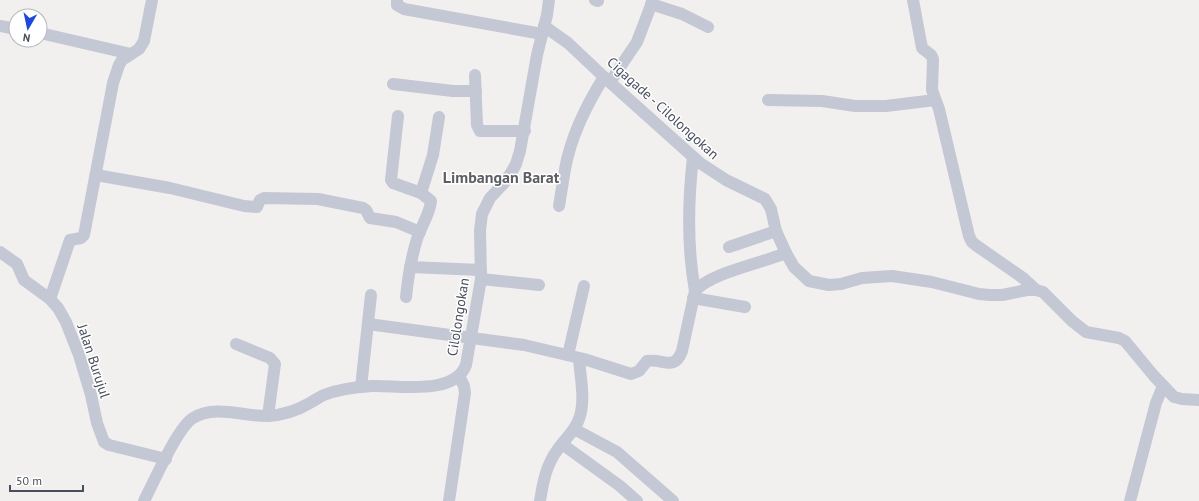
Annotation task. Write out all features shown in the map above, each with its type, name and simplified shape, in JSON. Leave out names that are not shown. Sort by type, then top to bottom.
[{"type":"street","points":[[50,299],[70,240],[81,238],[84,235],[113,83],[122,60],[139,48],[144,41],[152,0]]},
{"type":"street","points":[[397,0],[397,5],[404,9],[543,30]]},
{"type":"street","name":"Cilolongokan","points":[[144,501],[176,441],[187,424],[193,418],[215,412],[268,416],[293,411],[330,393],[361,387],[433,386],[451,381],[462,373],[466,365],[481,275],[480,230],[482,214],[490,198],[504,183],[516,164],[524,131],[549,0]]},
{"type":"street","points":[[913,0],[922,48],[933,58],[932,86],[935,100],[939,108],[969,236],[972,242],[1023,278],[1036,290],[1047,295],[1072,321],[1086,332],[1119,338],[1125,341],[1163,386],[1174,396],[1182,399],[1199,400]]},
{"type":"street","points":[[559,206],[565,167],[576,133],[592,97],[637,42],[652,2],[682,14],[708,27]]},
{"type":"street","name":"Cigagade - Cilolongokan","points":[[543,30],[568,43],[607,80],[713,173],[764,199],[771,209],[776,231],[786,253],[794,267],[809,280],[829,285],[841,284],[862,278],[892,276],[932,282],[979,294],[1002,295],[1027,290],[1036,290]]},
{"type":"street","points":[[48,35],[131,54]]},
{"type":"street","points":[[475,75],[477,125],[480,131],[524,131]]},
{"type":"street","points":[[393,84],[453,91],[476,91]]},
{"type":"street","points":[[768,100],[822,101],[856,106],[886,106],[935,100]]},
{"type":"street","points":[[398,116],[391,180],[393,183],[421,193],[431,201],[430,209],[420,232],[410,267],[406,298]]},
{"type":"street","points":[[421,193],[433,155],[439,117]]},
{"type":"street","points":[[368,324],[471,337],[521,338],[632,374],[639,371],[645,363],[650,361],[674,362],[678,360],[682,351],[694,294],[689,223],[690,184],[693,157]]},
{"type":"street","points":[[96,174],[170,188],[244,206],[257,207],[260,200],[264,198],[306,198],[323,200],[363,208],[366,210],[370,218],[393,222],[420,232]]},
{"type":"street","points":[[729,247],[776,231]]},
{"type":"street","name":"Jalan Burujul","points":[[0,252],[17,264],[24,280],[50,299],[58,308],[66,322],[79,355],[91,395],[97,423],[104,442],[109,445],[166,459]]},
{"type":"street","points":[[694,294],[699,285],[721,275],[786,253]]},
{"type":"street","points":[[410,267],[481,275],[538,286]]},
{"type":"street","points":[[540,501],[543,479],[548,466],[553,456],[574,429],[580,416],[582,402],[574,356],[584,286]]},
{"type":"street","points":[[694,294],[745,307]]},
{"type":"street","points":[[361,387],[371,296]]},
{"type":"street","points":[[236,344],[270,358],[275,364],[268,416]]},
{"type":"street","points":[[449,501],[465,393],[464,386],[459,376]]},
{"type":"street","points":[[1130,501],[1156,403],[1163,386]]},
{"type":"street","points":[[574,429],[617,452],[673,501]]},
{"type":"street","points":[[562,444],[620,486],[637,501]]},
{"type":"district","name":"Limbangan Barat","points":[[501,177]]}]
